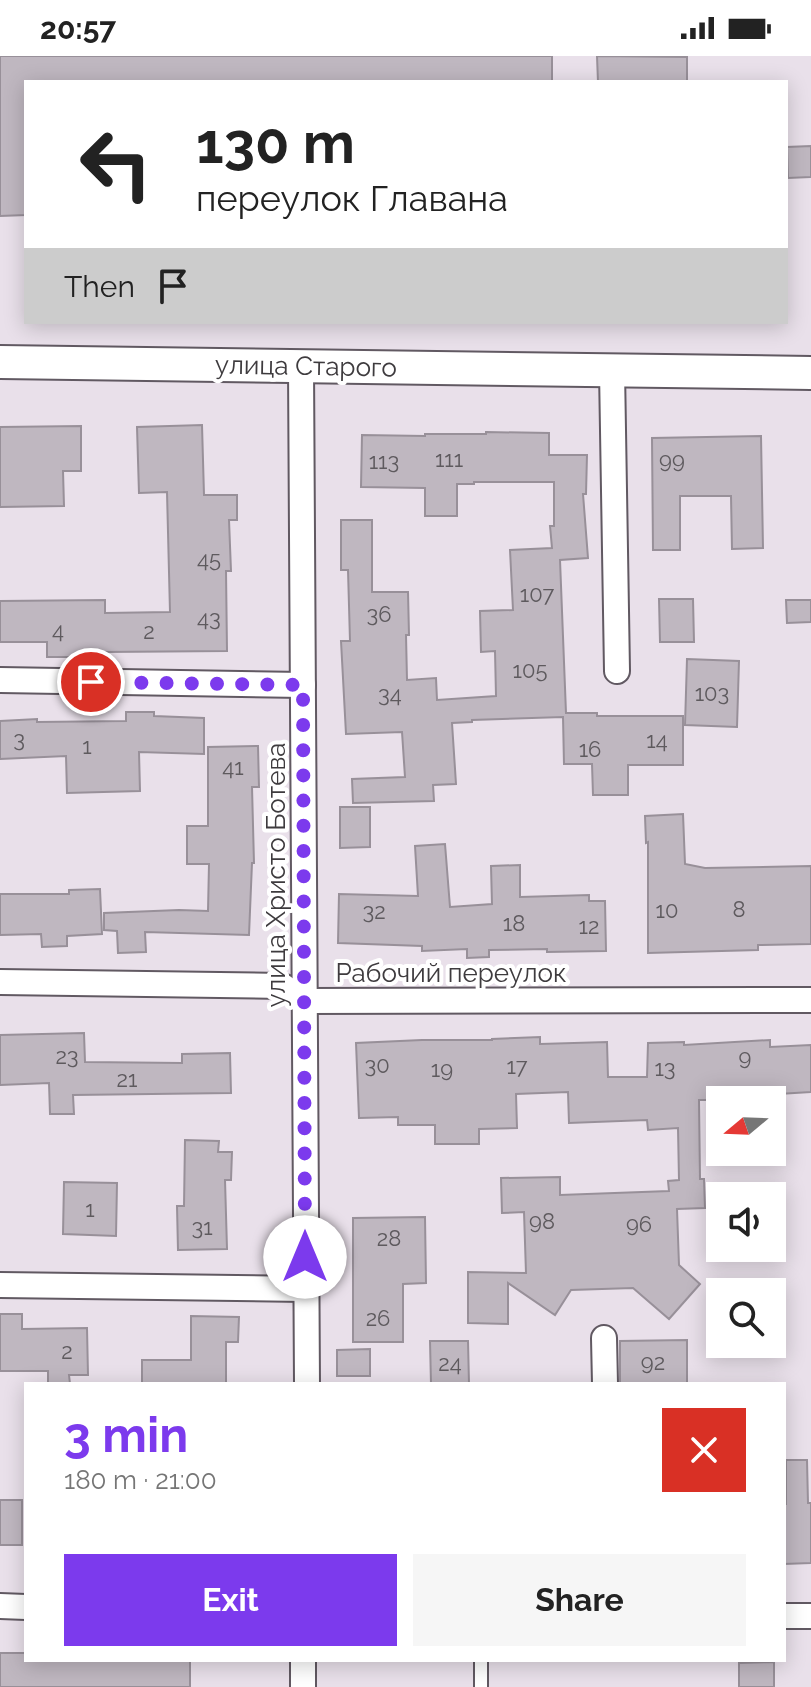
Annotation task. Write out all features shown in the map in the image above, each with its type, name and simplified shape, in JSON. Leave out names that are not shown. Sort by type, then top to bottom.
[{"type":"street","name":"улица Старого","points":[[0,362],[811,373]]},
{"type":"street","name":"улица Христо Ботева","points":[[301,366],[307,1382]]},
{"type":"street","points":[[612,370],[617,671]]},
{"type":"street","points":[[0,680],[303,685]]},
{"type":"street","name":"Рабочий переулок","points":[[0,982],[283,986],[304,1001],[811,1000]]},
{"type":"street","points":[[0,1285],[305,1289]]},
{"type":"street","points":[[604,1338],[605,1382]]},
{"type":"street","points":[[0,1606],[24,1607]]},
{"type":"street","points":[[786,1616],[811,1616]]},
{"type":"street","points":[[303,1662],[303,1687]]},
{"type":"lane","points":[[481,1662],[481,1687]]},
{"type":"building","points":[[0,56],[552,56],[552,80],[24,80],[24,215],[0,216]]},
{"type":"building","points":[[597,56],[687,57],[687,80],[598,80]]},
{"type":"building","points":[[811,146],[811,177],[788,178],[788,147]]},
{"type":"building","points":[[202,425],[204,495],[237,495],[237,520],[229,520],[231,571],[226,571],[227,651],[105,652],[105,657],[47,657],[47,642],[0,642],[0,601],[105,600],[105,613],[170,612],[167,492],[139,493],[137,427]]},
{"type":"building","points":[[81,426],[81,471],[63,471],[64,506],[0,507],[0,427]]},
{"type":"building","points":[[486,432],[549,433],[549,455],[587,455],[586,494],[583,494],[588,558],[560,560],[566,713],[683,716],[683,765],[628,765],[628,795],[593,795],[592,764],[564,764],[563,717],[472,720],[452,723],[456,784],[433,785],[434,801],[353,803],[352,779],[405,777],[402,732],[346,734],[341,641],[350,641],[348,570],[341,570],[341,520],[372,520],[372,592],[408,592],[407,680],[436,678],[437,700],[496,696],[495,651],[481,652],[480,611],[513,610],[510,550],[552,548],[550,526],[554,526],[554,482],[457,484],[457,516],[425,516],[425,488],[361,487],[362,435],[425,436]]},
{"type":"building","points":[[761,436],[763,548],[732,549],[731,496],[680,496],[680,550],[653,550],[652,438]]},
{"type":"building","points":[[659,599],[693,599],[694,642],[660,642]]},
{"type":"building","points":[[786,600],[811,600],[811,622],[787,623]]},
{"type":"building","points":[[687,659],[739,661],[737,727],[685,725]]},
{"type":"building","points":[[126,712],[204,718],[204,754],[139,752],[140,791],[67,793],[66,756],[0,759],[0,721],[126,721]]},
{"type":"building","points":[[258,746],[259,787],[252,787],[254,863],[249,935],[145,932],[146,952],[118,953],[117,931],[104,930],[104,913],[208,911],[209,864],[187,864],[187,826],[208,826],[208,747]]},
{"type":"building","points":[[340,807],[370,807],[370,847],[340,848]]},
{"type":"building","points":[[683,814],[685,864],[705,868],[811,866],[811,944],[758,945],[758,950],[648,953],[648,842],[645,816]]},
{"type":"building","points":[[445,844],[450,907],[492,904],[491,866],[520,865],[520,897],[589,895],[589,901],[605,901],[606,951],[489,950],[489,957],[467,958],[467,949],[422,951],[422,946],[338,943],[339,894],[418,896],[415,846]]},
{"type":"building","points":[[100,889],[102,934],[67,936],[67,946],[42,947],[41,934],[0,935],[0,894],[69,894],[69,890]]},
{"type":"building","points":[[84,1033],[85,1062],[182,1063],[182,1054],[230,1053],[231,1093],[73,1095],[74,1114],[50,1114],[49,1083],[0,1085],[0,1035]]},
{"type":"building","points":[[540,1037],[540,1044],[607,1042],[608,1077],[647,1077],[648,1043],[684,1042],[684,1045],[770,1040],[770,1047],[811,1045],[811,1092],[786,1094],[786,1086],[706,1086],[706,1100],[699,1100],[700,1179],[704,1179],[705,1208],[677,1209],[679,1265],[700,1284],[669,1319],[633,1288],[571,1290],[555,1315],[508,1283],[508,1324],[468,1323],[468,1272],[526,1273],[524,1212],[502,1213],[501,1178],[560,1177],[560,1195],[669,1191],[668,1181],[679,1180],[678,1128],[648,1130],[647,1120],[569,1123],[568,1092],[516,1094],[517,1128],[479,1129],[479,1144],[435,1144],[435,1125],[398,1125],[398,1117],[359,1118],[356,1043]]},
{"type":"building","points":[[185,1140],[219,1141],[218,1152],[232,1152],[231,1180],[225,1180],[227,1249],[178,1250],[177,1206],[184,1206]]},
{"type":"building","points":[[64,1182],[117,1183],[116,1236],[63,1234]]},
{"type":"building","points":[[425,1217],[426,1283],[403,1284],[403,1342],[353,1342],[353,1218]]},
{"type":"building","points":[[0,1314],[22,1314],[22,1329],[87,1328],[88,1375],[69,1375],[70,1382],[48,1382],[48,1371],[0,1371]]},
{"type":"building","points":[[191,1316],[239,1317],[238,1342],[226,1342],[226,1382],[142,1382],[142,1360],[191,1360]]},
{"type":"building","points":[[687,1340],[687,1382],[620,1382],[620,1341]]},
{"type":"building","points":[[430,1341],[468,1341],[469,1382],[431,1382]]},
{"type":"building","points":[[370,1349],[370,1376],[337,1376],[337,1350]]},
{"type":"building","points":[[786,1460],[807,1460],[811,1563],[786,1564]]},
{"type":"building","points":[[0,1500],[22,1500],[22,1545],[0,1545]]},
{"type":"building","points":[[0,1653],[24,1653],[24,1662],[190,1662],[190,1687],[0,1687]]},
{"type":"building","points":[[774,1662],[774,1687],[739,1687],[739,1663]]},
{"type":"route","points":[[91,682],[303,685],[305,1257]]}]
